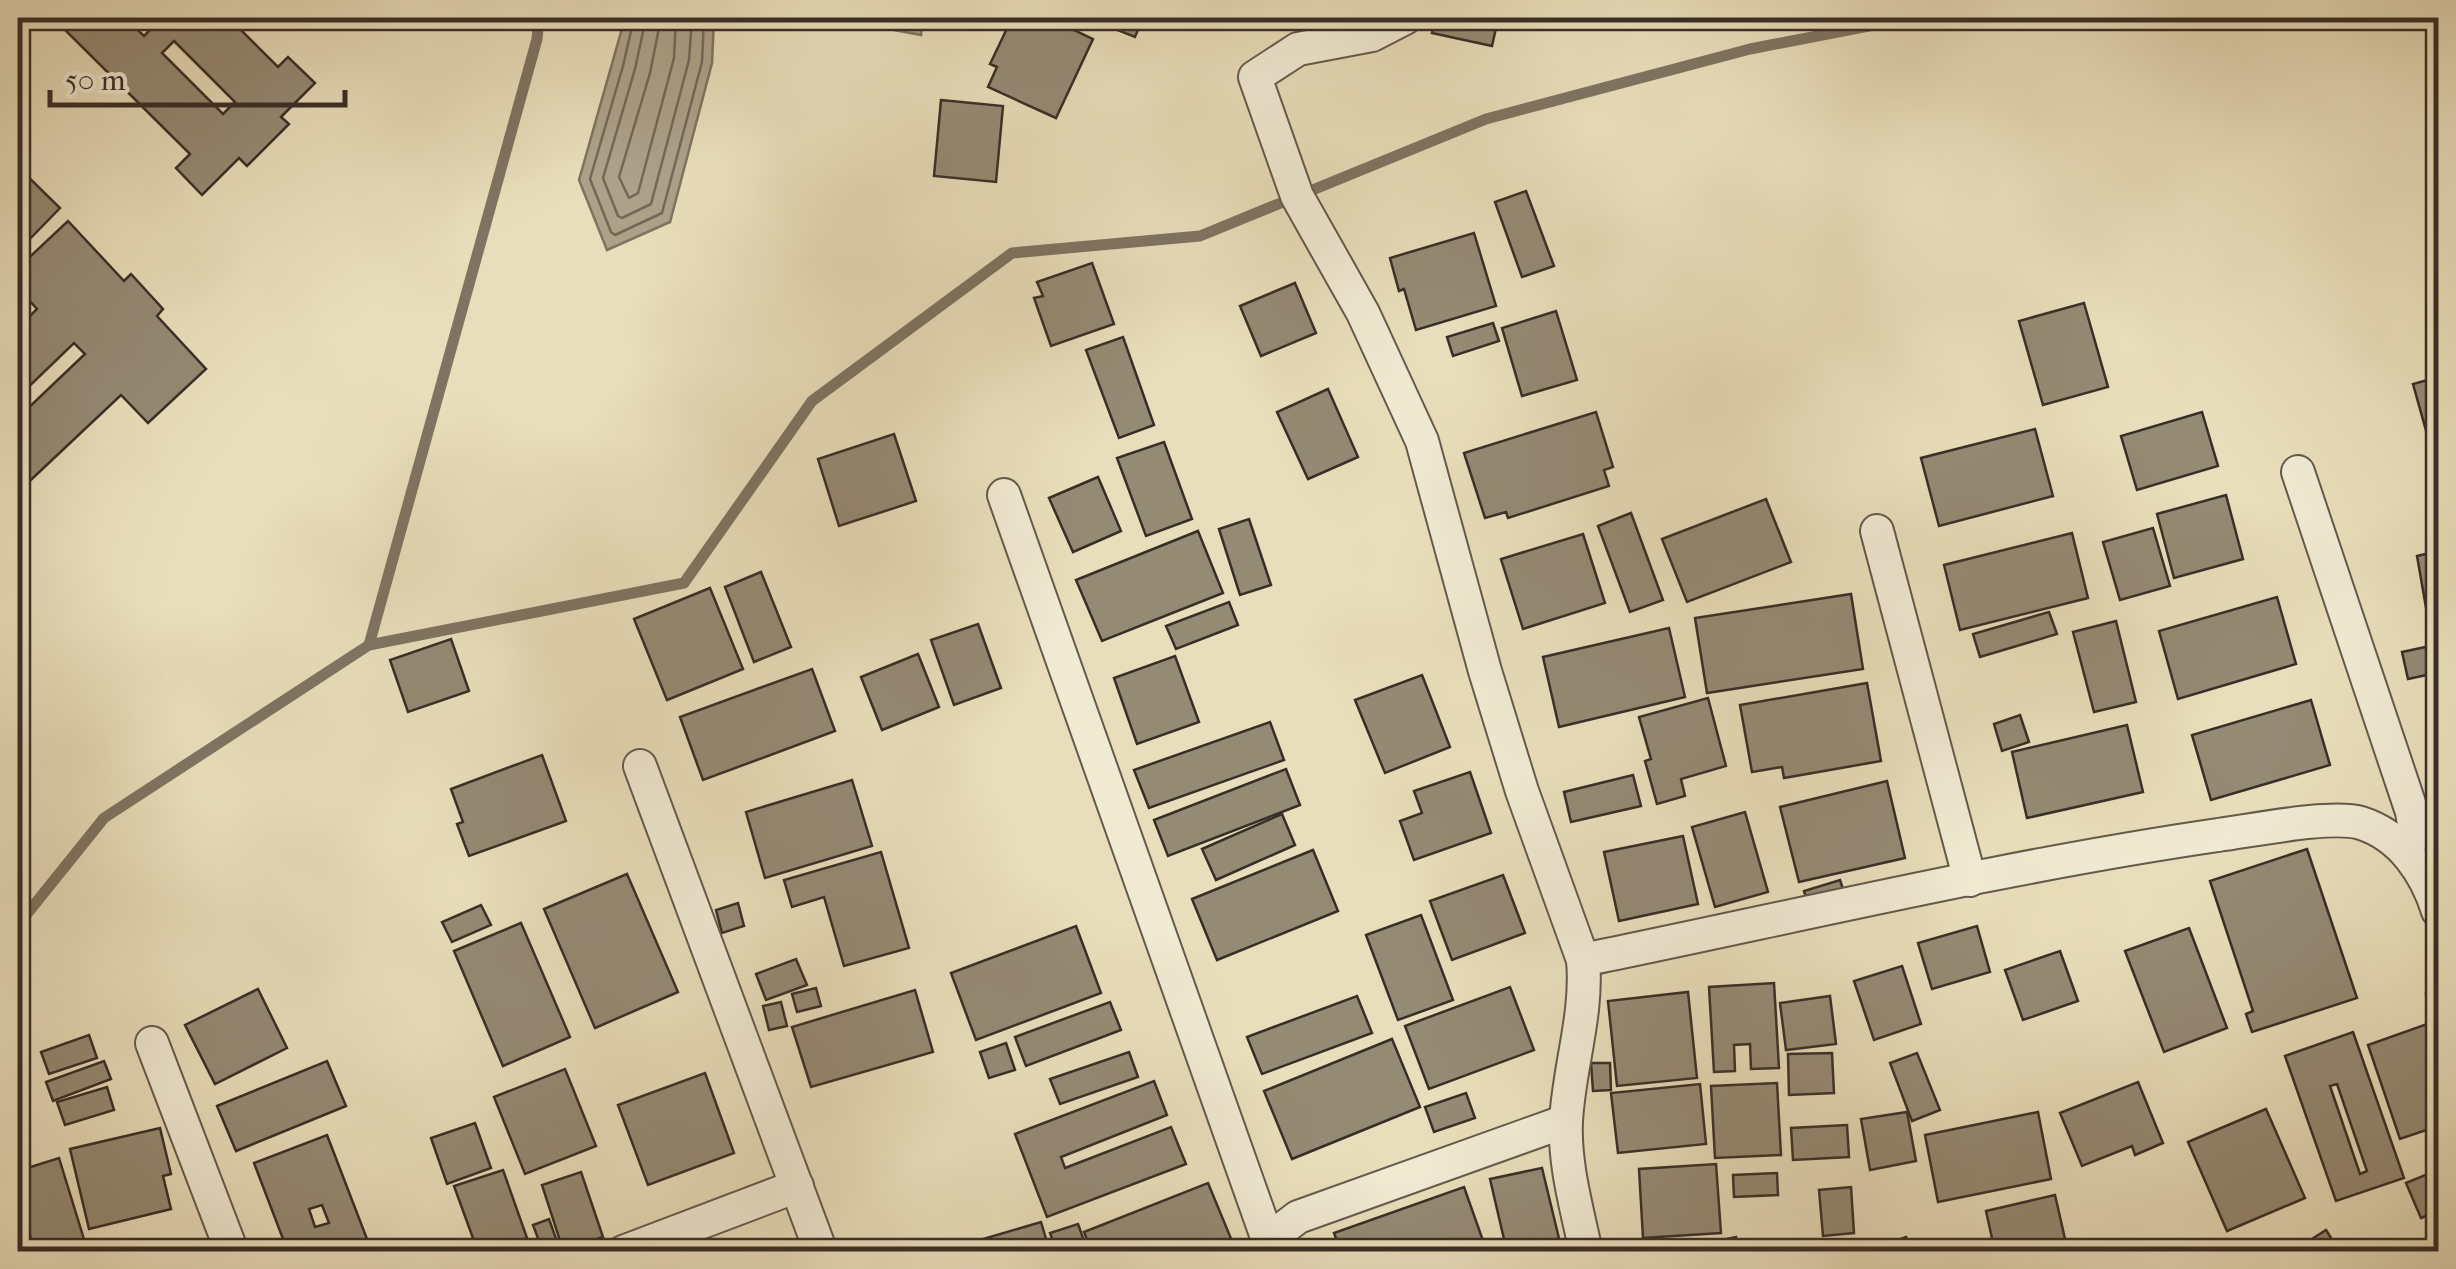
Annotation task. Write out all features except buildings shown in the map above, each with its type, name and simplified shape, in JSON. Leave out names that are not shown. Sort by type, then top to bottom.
[{"type":"street","points":[[1406,18],[1372,35],[1298,49],[1254,77],[1297,196],[1363,313],[1422,441],[1484,671],[1583,960],[1585,986],[1566,1121],[1566,1156],[1586,1252]]},
{"type":"street","points":[[2298,472],[2412,812],[2415,825],[2406,849]]},
{"type":"street","points":[[1004,495],[1264,1246],[1298,1217],[1566,1121]]},
{"type":"street","points":[[1876,531],[1970,880]]},
{"type":"street","points":[[640,766],[821,1252]]},
{"type":"street","points":[[1583,960],[2144,846],[2309,822],[2361,823],[2406,849],[2431,888],[2438,911]]},
{"type":"street","points":[[152,1043],[232,1252]]},
{"type":"street","points":[[623,1252],[797,1186]]},
{"type":"water","points":[[625,18],[714,18],[712,63],[670,222],[607,250],[579,180]]},
{"type":"water","points":[[790,18],[922,18],[921,35],[851,22],[789,22]]},
{"type":"waterway","points":[[369,645],[537,39],[539,18]]},
{"type":"waterway","points":[[18,925],[104,818],[369,645],[684,583],[812,401],[1012,253],[1200,236],[1486,119],[1750,49],[1910,18]]},
{"type":"waterway","points":[[2187,18],[2345,25],[2381,18]]}]
